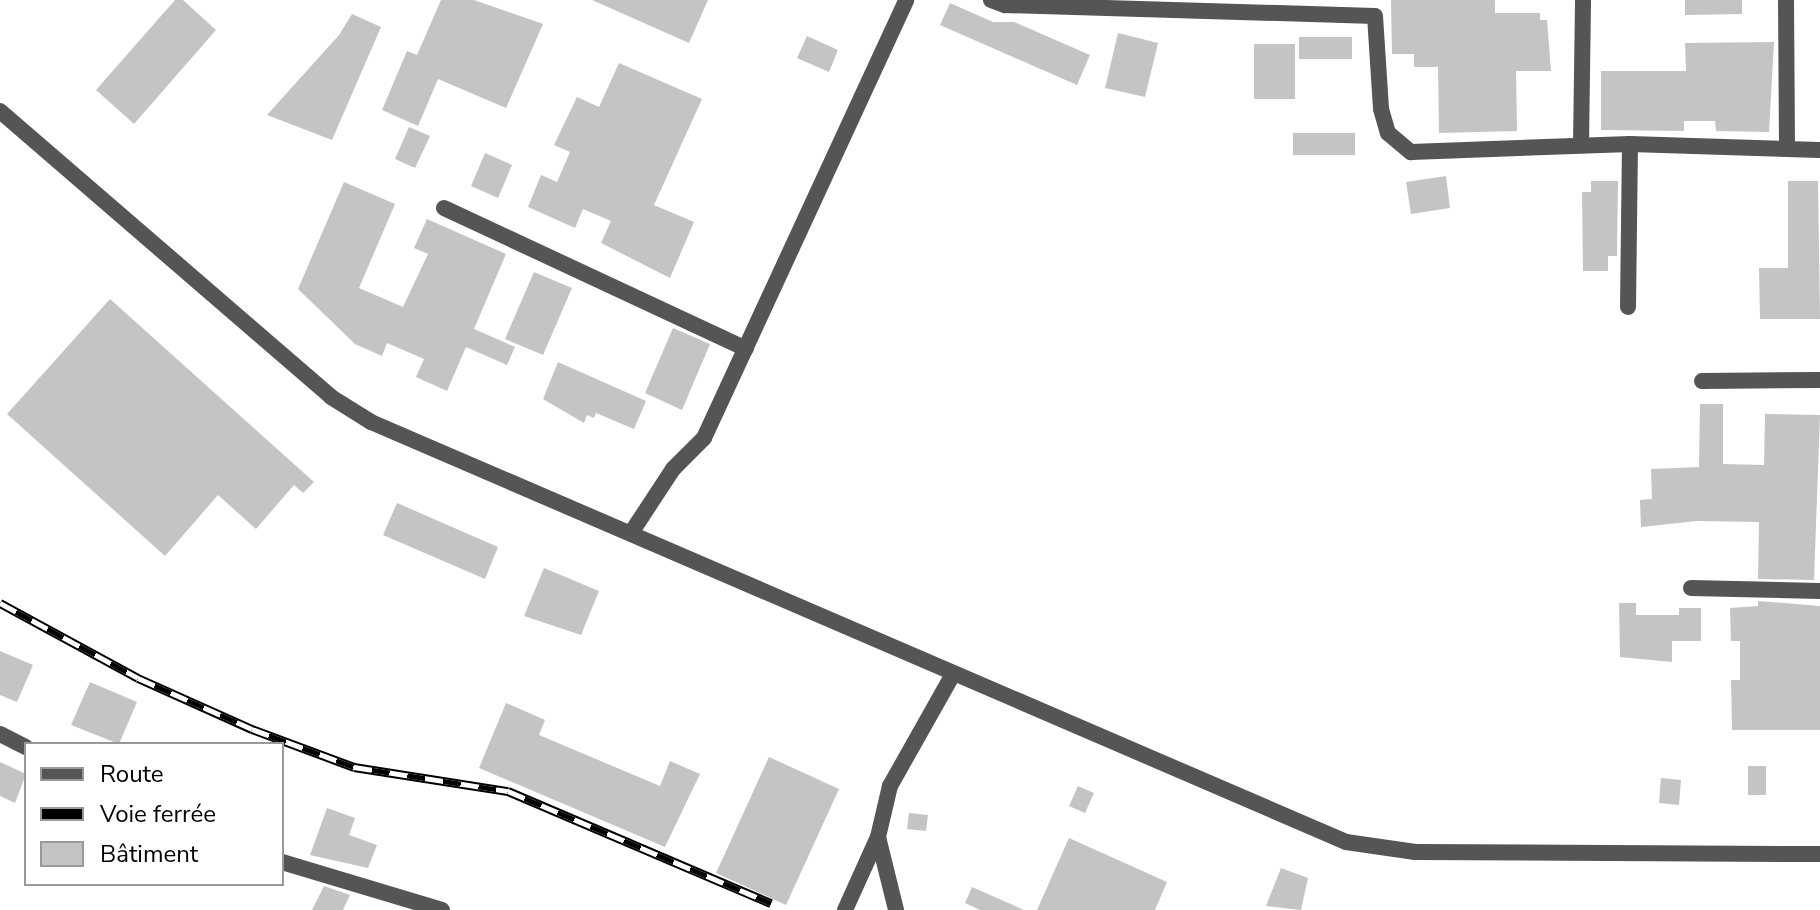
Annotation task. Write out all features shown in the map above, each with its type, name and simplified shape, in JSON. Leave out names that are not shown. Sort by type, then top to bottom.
[{"type":"street","points":[[631,533],[673,469],[704,438],[906,0]]},
{"type":"street","points":[[991,0],[1005,5],[1375,16],[1381,109],[1388,133],[1411,152],[1630,144],[1820,150]]},
{"type":"street","points":[[1581,145],[1583,0]]},
{"type":"street","points":[[1786,0],[1787,147]]},
{"type":"street","points":[[0,111],[331,397],[371,422],[631,533],[952,676],[1346,842],[1415,852],[1820,854]]},
{"type":"street","points":[[1628,307],[1630,144]]},
{"type":"street","points":[[444,208],[746,349]]},
{"type":"street","points":[[1702,381],[1820,380]]},
{"type":"street","points":[[1691,588],[1820,591]]},
{"type":"street","points":[[845,910],[878,837],[890,786],[952,676]]},
{"type":"street","points":[[0,734],[24,746]]},
{"type":"street","points":[[878,837],[896,910]]},
{"type":"street","points":[[284,863],[442,910]]},
{"type":"building","points":[[175,0],[183,0],[216,30],[134,124],[96,90]]},
{"type":"building","points":[[441,0],[474,0],[543,24],[506,108],[438,79],[418,126],[382,110],[407,51],[417,55]]},
{"type":"building","points":[[592,0],[708,0],[689,43]]},
{"type":"building","points":[[1391,0],[1495,0],[1495,13],[1540,13],[1540,20],[1547,20],[1551,71],[1516,71],[1517,131],[1439,133],[1438,67],[1414,67],[1414,54],[1392,54]]},
{"type":"building","points":[[1685,0],[1742,0],[1742,14],[1685,15]]},
{"type":"building","points":[[950,3],[993,22],[1014,22],[1090,55],[1077,85],[940,25]]},
{"type":"building","points":[[352,14],[381,27],[332,140],[267,115],[339,35]]},
{"type":"building","points":[[1118,33],[1158,43],[1145,97],[1105,88]]},
{"type":"building","points":[[807,36],[838,50],[829,72],[797,58]]},
{"type":"building","points":[[1299,37],[1352,37],[1352,59],[1299,59]]},
{"type":"building","points":[[1774,42],[1769,132],[1716,131],[1715,121],[1684,121],[1684,131],[1601,130],[1601,71],[1686,71],[1685,43]]},
{"type":"building","points":[[1254,44],[1295,44],[1295,99],[1254,99]]},
{"type":"building","points":[[619,63],[702,99],[654,205],[694,222],[670,278],[601,243],[611,221],[583,209],[575,228],[528,207],[541,175],[557,182],[570,152],[554,145],[577,97],[599,107]]},
{"type":"building","points":[[409,127],[430,136],[415,168],[395,159]]},
{"type":"building","points":[[1293,133],[1355,133],[1355,155],[1293,155]]},
{"type":"building","points":[[485,153],[512,165],[498,198],[471,186]]},
{"type":"building","points":[[1446,176],[1450,208],[1411,214],[1406,182]]},
{"type":"building","points":[[1591,181],[1618,181],[1617,256],[1608,256],[1608,271],[1583,271],[1582,192],[1591,192]]},
{"type":"building","points":[[1788,181],[1818,181],[1820,319],[1760,319],[1759,268],[1788,268]]},
{"type":"building","points":[[344,182],[395,204],[359,288],[403,307],[428,254],[414,248],[427,219],[506,254],[474,329],[515,347],[507,365],[466,347],[447,391],[416,377],[424,359],[387,343],[382,356],[355,344],[298,289]]},
{"type":"building","points":[[534,272],[572,288],[543,355],[505,339]]},
{"type":"building","points":[[110,299],[314,482],[303,493],[294,485],[256,529],[218,495],[165,556],[7,414]]},
{"type":"building","points":[[673,328],[710,344],[682,410],[645,393]]},
{"type":"building","points":[[558,362],[646,401],[634,429],[596,413],[594,418],[587,415],[584,423],[543,399]]},
{"type":"building","points":[[1700,404],[1723,404],[1723,464],[1764,465],[1765,414],[1820,415],[1814,580],[1758,579],[1759,522],[1697,521],[1641,527],[1640,500],[1652,499],[1651,469],[1699,467]]},
{"type":"building","points":[[397,503],[498,547],[485,579],[383,535]]},
{"type":"building","points":[[544,568],[599,591],[581,635],[524,616]]},
{"type":"building","points":[[1758,601],[1820,606],[1820,730],[1732,730],[1731,680],[1740,680],[1740,641],[1731,641],[1730,608],[1758,606]]},
{"type":"building","points":[[1619,603],[1636,603],[1636,615],[1679,615],[1679,608],[1701,608],[1701,641],[1672,641],[1672,662],[1620,657]]},
{"type":"building","points":[[0,651],[33,665],[17,702],[0,695]]},
{"type":"building","points":[[90,682],[137,702],[120,742],[71,725]]},
{"type":"building","points":[[506,703],[545,720],[539,735],[660,786],[670,761],[700,774],[665,847],[479,768]]},
{"type":"building","points":[[769,757],[839,789],[786,905],[716,873]]},
{"type":"building","points":[[0,762],[24,773],[24,779],[15,803],[0,796]]},
{"type":"building","points":[[1748,766],[1766,766],[1766,795],[1748,795]]},
{"type":"building","points":[[1661,778],[1681,780],[1679,805],[1659,803]]},
{"type":"building","points":[[1078,786],[1094,793],[1085,813],[1069,806]]},
{"type":"building","points":[[327,808],[355,818],[349,835],[377,845],[368,868],[310,855]]},
{"type":"building","points":[[909,813],[928,815],[926,831],[907,829]]},
{"type":"building","points":[[1069,838],[1167,882],[1155,910],[1037,910]]},
{"type":"building","points":[[1281,868],[1308,878],[1301,910],[1266,906]]},
{"type":"building","points":[[324,886],[350,895],[343,910],[312,910]]},
{"type":"building","points":[[972,887],[1024,910],[980,910],[965,903]]},
{"type":"railway","points":[[0,603],[138,678],[252,729],[354,767],[508,791],[771,903]]}]
